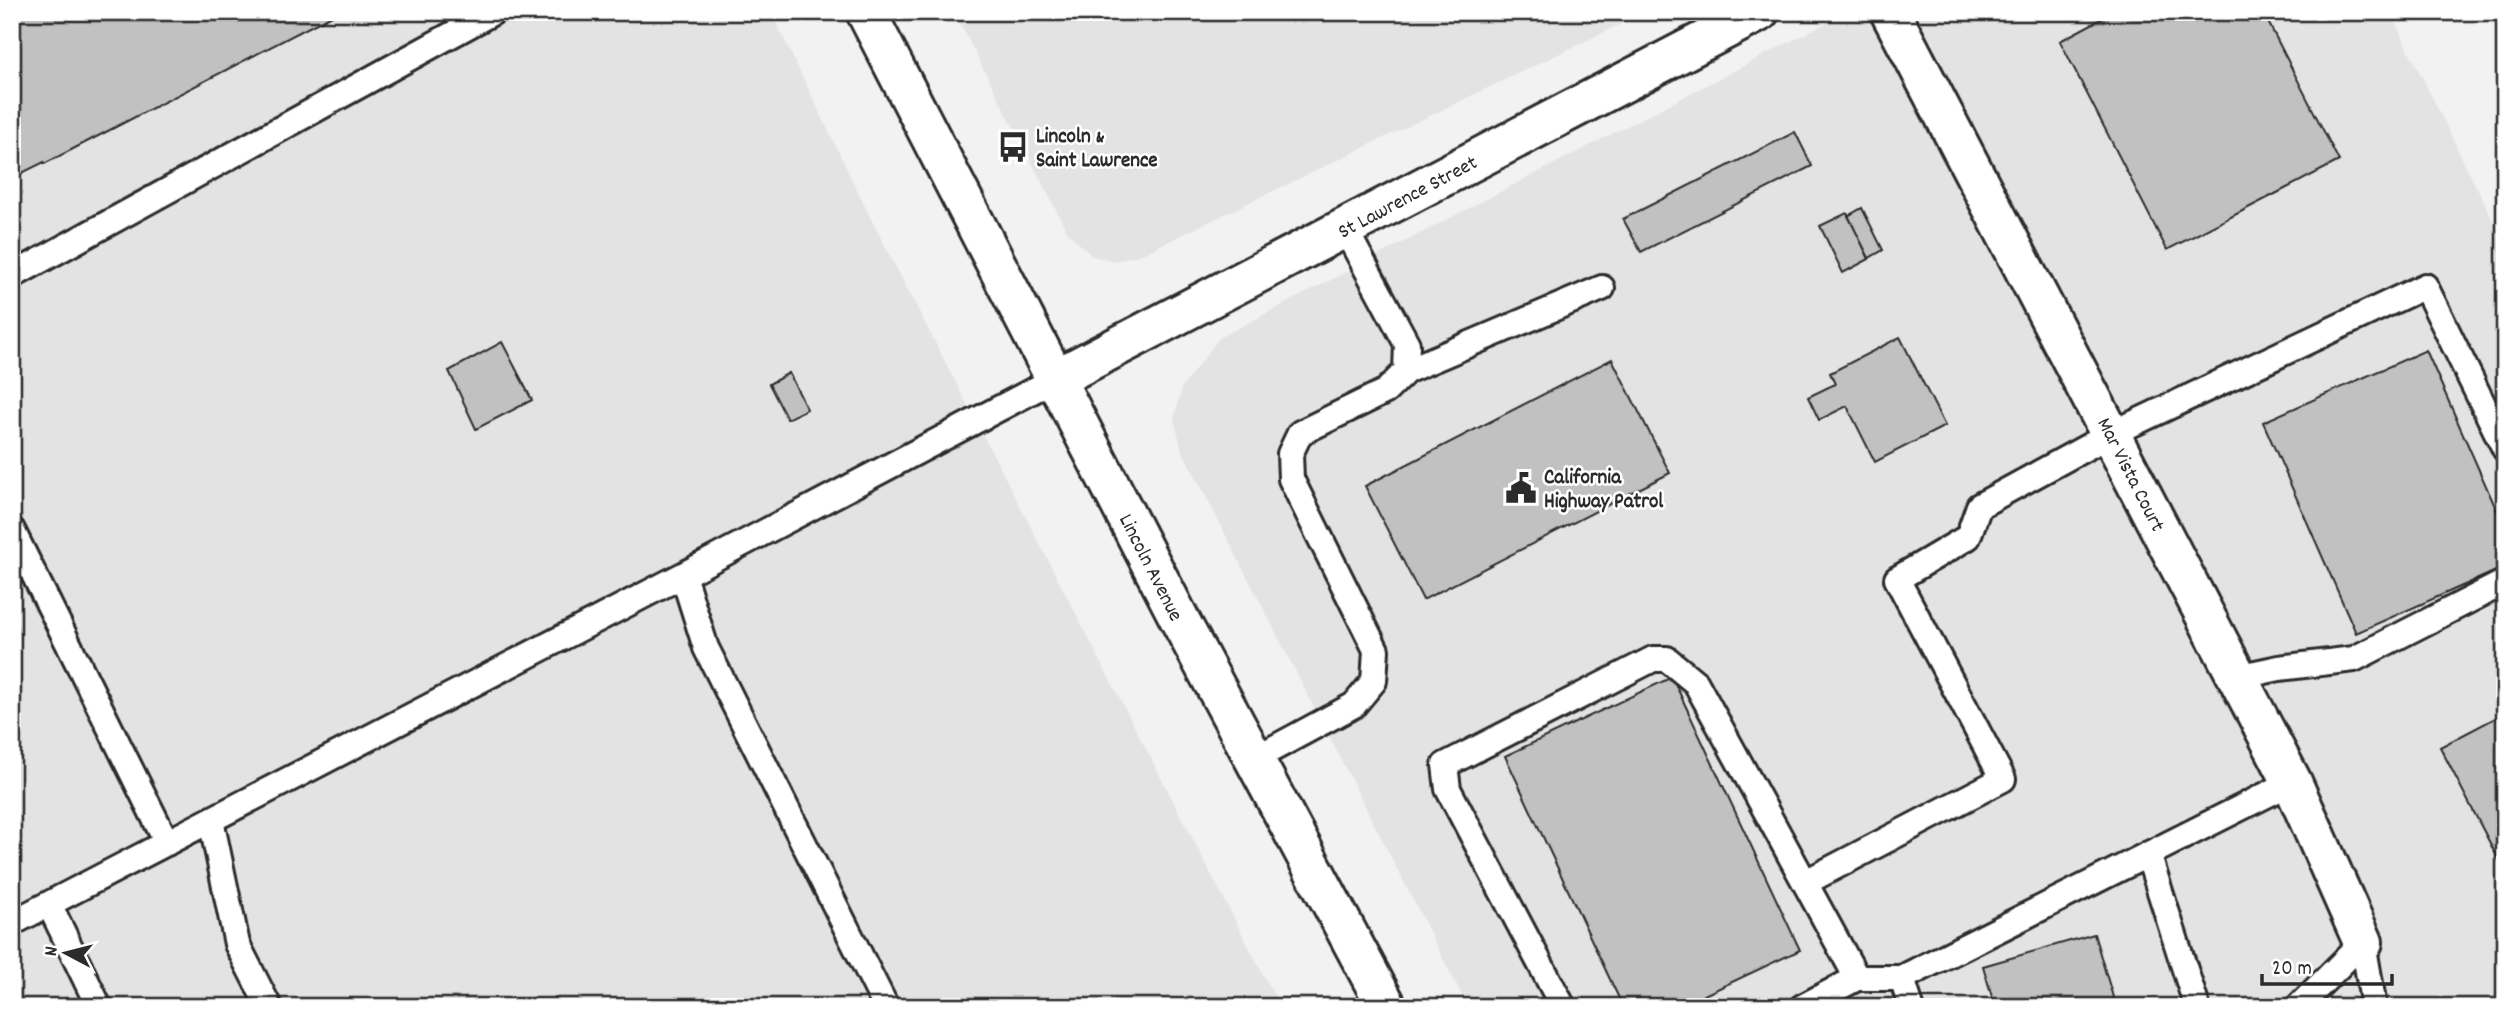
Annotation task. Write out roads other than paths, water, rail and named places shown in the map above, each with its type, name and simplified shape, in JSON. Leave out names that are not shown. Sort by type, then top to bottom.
[{"type":"street","name":"Lincoln Avenue","points":[[866,12],[1055,379],[1387,1007]]},
{"type":"street","name":"St Lawrence Street","points":[[1055,379],[1759,12]]},
{"type":"street","name":"Mar Vista Court","points":[[1890,12],[2292,782],[2363,942]]},
{"type":"lane","points":[[12,276],[494,12]]},
{"type":"lane","points":[[1345,229],[1407,344],[1406,371]]},
{"type":"lane","points":[[1806,882],[2003,779],[1897,579],[1968,537],[1979,506],[2111,434],[2425,286],[2505,449]]},
{"type":"lane","points":[[1254,759],[1354,705],[1374,681],[1376,650],[1291,480],[1290,454],[1300,432],[1386,391],[1406,371],[1602,288]]},
{"type":"lane","points":[[12,923],[1055,379]]},
{"type":"lane","points":[[12,530],[167,843]]},
{"type":"lane","points":[[683,575],[706,648],[886,1007]]},
{"type":"lane","points":[[2237,677],[2279,668],[2354,659],[2505,582]]},
{"type":"lane","points":[[1563,1007],[1448,789],[1445,765],[1653,659],[1667,659],[1696,683],[1857,978]]},
{"type":"lane","points":[[1802,1007],[1857,978],[1902,978],[2292,782]]},
{"type":"lane","points":[[211,820],[237,944],[269,1007]]},
{"type":"lane","points":[[2148,854],[2197,1007]]},
{"type":"lane","points":[[49,904],[99,1007]]},
{"type":"lane","points":[[2298,1007],[2363,942]]},
{"type":"lane","points":[[2363,942],[2374,1007]]},
{"type":"lane","points":[[1902,978],[1911,1007]]},
{"type":"place","name":"Lincoln & Saint Lawrence","points":[[1013,147]]},
{"type":"place","name":"California Highway Patrol","points":[[1521,488]]}]
